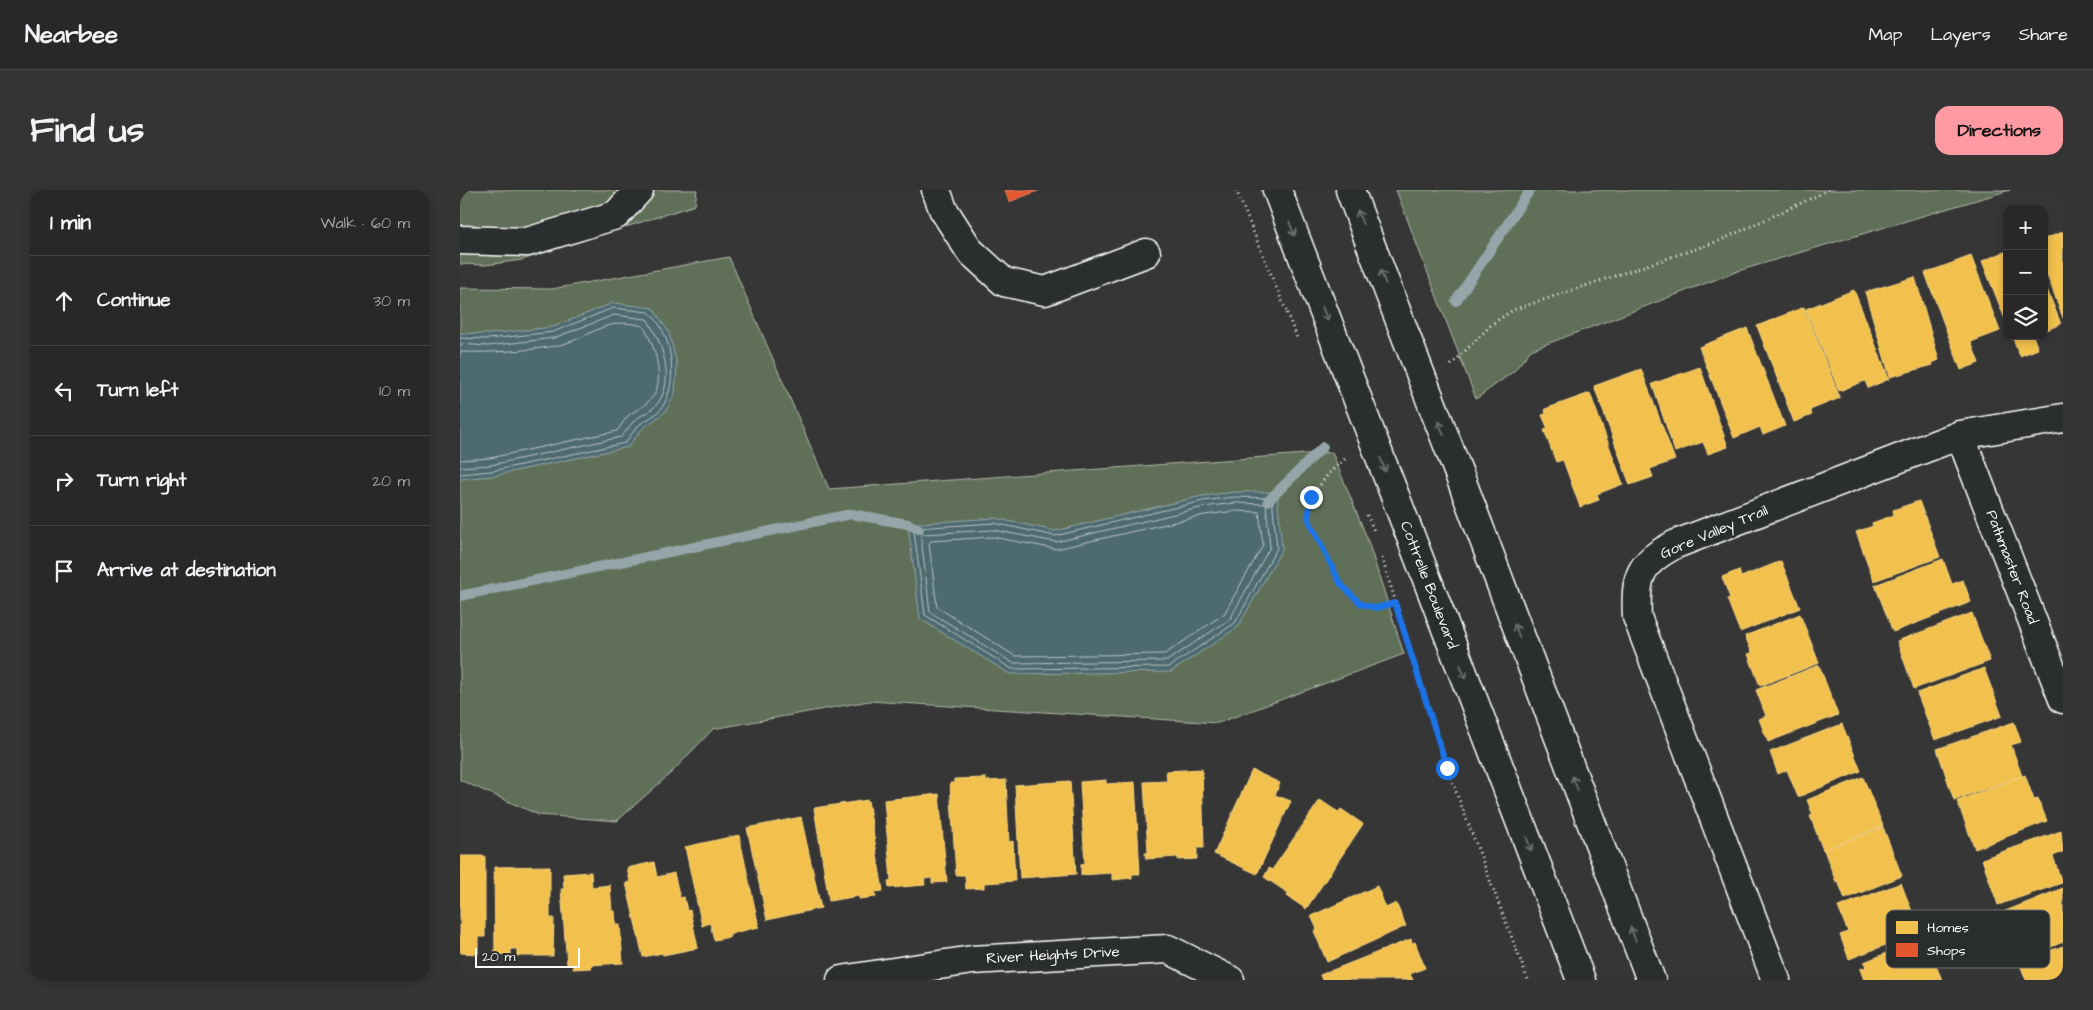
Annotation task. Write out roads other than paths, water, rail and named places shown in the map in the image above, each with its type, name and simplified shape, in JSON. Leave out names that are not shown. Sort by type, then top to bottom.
[{"type":"street","points":[[460,240],[527,242],[616,215],[639,190]]},
{"type":"street","points":[[936,190],[943,209],[970,251],[1004,282],[1046,291],[1146,253]]},
{"type":"street","name":"Cottrelle Boulevard","points":[[1277,190],[1581,980]]},
{"type":"street","points":[[1350,190],[1651,980]]},
{"type":"street","name":"Gore Valley Trail","points":[[1776,980],[1637,617],[1636,595],[1641,572],[1655,555],[1676,544],[1960,435],[2063,418]]},
{"type":"street","name":"Pathmaster Road","points":[[1960,435],[2063,699]]},
{"type":"street","name":"River Heights Drive","points":[[841,980],[972,960],[1168,949],[1230,980]]},
{"type":"water","points":[[613,303],[653,308],[669,333],[677,365],[675,393],[666,411],[641,430],[628,447],[492,476],[460,479],[460,333],[488,334],[553,327]]},
{"type":"water","points":[[1235,492],[1277,492],[1282,549],[1238,627],[1171,672],[1010,674],[920,619],[908,524],[994,518],[1055,531],[1202,496]]},
{"type":"waterway","points":[[1456,301],[1530,190]]},
{"type":"waterway","points":[[1268,501],[1323,447]]},
{"type":"waterway","points":[[460,596],[851,514],[908,524],[919,529]]}]
